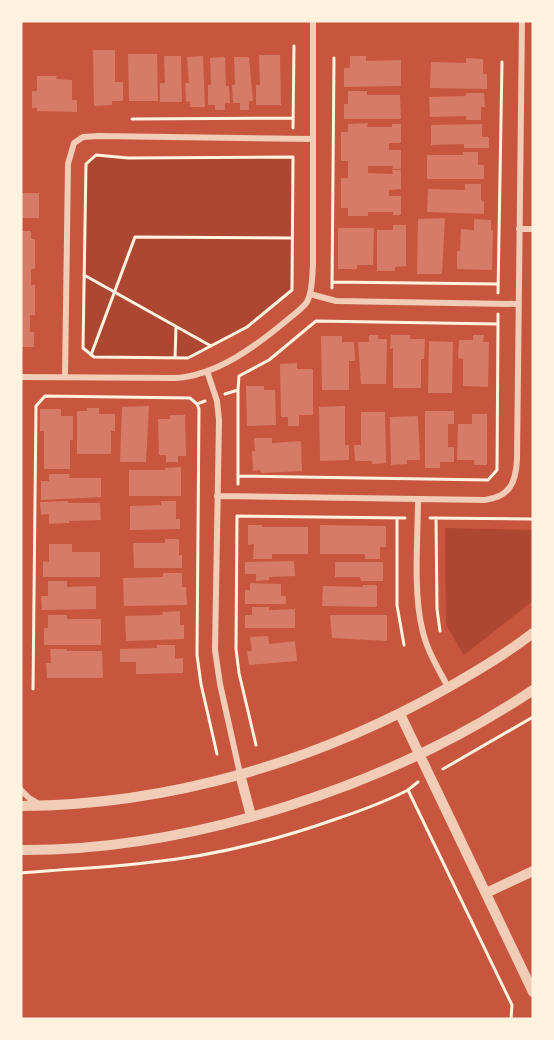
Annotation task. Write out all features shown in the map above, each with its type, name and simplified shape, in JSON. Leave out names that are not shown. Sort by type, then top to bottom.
[{"type":"street","points":[[21,376],[191,377],[207,371],[263,340],[299,310],[310,294],[313,265],[313,21]]},
{"type":"street","points":[[217,496],[489,499],[503,495],[511,487],[516,475],[517,459],[522,21]]},
{"type":"street","points":[[65,376],[68,164],[74,143],[83,137],[99,136],[312,139]]},
{"type":"street","points":[[519,228],[533,229]]},
{"type":"street","points":[[310,294],[332,301],[517,304]]},
{"type":"street","points":[[207,371],[219,420],[215,650],[220,684],[251,816]]},
{"type":"street","points":[[418,499],[420,620],[429,650],[448,687]]},
{"type":"street","points":[[21,806],[95,802],[157,794],[240,774],[326,747],[400,714],[512,649],[533,633]]},
{"type":"street","points":[[21,854],[160,836],[251,816],[301,802],[420,754],[493,716],[533,690]]},
{"type":"street","points":[[400,714],[533,992]]},
{"type":"street","points":[[21,789],[29,798],[43,806]]},
{"type":"street","points":[[21,850],[46,850]]},
{"type":"street","points":[[486,894],[533,871]]},
{"type":"path","points":[[293,157],[128,158],[96,155],[86,164],[84,348],[94,357],[188,358],[247,327],[292,290],[294,46]]},
{"type":"path","points":[[331,321],[334,58]]},
{"type":"path","points":[[238,476],[488,480],[497,470],[497,284],[502,62]]},
{"type":"path","points":[[132,119],[293,118]]},
{"type":"path","points":[[91,355],[135,237],[292,238]]},
{"type":"path","points":[[84,275],[211,346]]},
{"type":"path","points":[[332,282],[497,284]]},
{"type":"path","points":[[256,745],[239,673],[236,649],[239,376],[269,360],[316,321],[498,324]]},
{"type":"path","points":[[176,326],[176,358]]},
{"type":"path","points":[[197,404],[238,390]]},
{"type":"path","points":[[33,689],[36,406],[45,396],[190,398],[199,409],[197,655],[201,684],[217,754]]},
{"type":"path","points":[[237,516],[533,519]]},
{"type":"path","points":[[397,518],[397,604],[404,645]]},
{"type":"path","points":[[436,518],[437,609],[440,631]]},
{"type":"path","points":[[21,873],[147,863],[227,850],[326,823],[361,811],[408,790],[533,717]]},
{"type":"path","points":[[408,790],[512,1005],[511,1019]]},
{"type":"shaded area","points":[[96,155],[128,158],[293,157],[292,290],[247,327],[188,358],[94,357],[83,348],[86,164]]},
{"type":"shaded area","points":[[445,528],[533,530],[533,601],[464,655],[446,625]]},
{"type":"building","points":[[93,50],[115,50],[115,82],[123,82],[123,101],[112,101],[112,105],[94,106]]},
{"type":"building","points":[[128,54],[157,54],[158,101],[129,101]]},
{"type":"building","points":[[259,55],[280,55],[281,105],[256,105],[256,85],[260,85]]},
{"type":"building","points":[[164,56],[181,56],[182,102],[160,102],[160,83],[165,83]]},
{"type":"building","points":[[203,56],[205,107],[190,107],[190,101],[186,102],[185,83],[189,83],[187,57]]},
{"type":"building","points":[[350,56],[366,56],[366,61],[401,60],[401,86],[344,87],[344,68],[350,68]]},
{"type":"building","points":[[225,57],[226,86],[229,86],[230,103],[225,103],[225,110],[215,110],[215,105],[208,105],[208,85],[211,85],[210,58]]},
{"type":"building","points":[[234,57],[249,57],[253,101],[249,101],[249,110],[240,110],[240,103],[233,103]]},
{"type":"building","points":[[466,58],[483,59],[483,74],[487,74],[487,89],[430,88],[431,62],[466,63]]},
{"type":"building","points":[[37,76],[57,76],[56,79],[72,80],[72,100],[77,100],[77,112],[37,111],[37,108],[32,108],[32,91],[37,91]]},
{"type":"building","points":[[348,91],[367,91],[367,95],[400,95],[401,119],[344,119],[344,104],[348,104]]},
{"type":"building","points":[[466,93],[484,93],[485,107],[481,107],[481,120],[466,120],[466,116],[430,117],[429,97],[466,96]]},
{"type":"building","points":[[368,123],[367,127],[392,127],[392,124],[401,124],[401,143],[389,143],[389,150],[401,150],[401,169],[392,169],[393,166],[368,166],[368,173],[393,174],[392,170],[401,170],[401,189],[389,190],[389,196],[401,196],[401,215],[393,215],[393,212],[368,212],[368,216],[348,216],[348,208],[341,208],[341,178],[348,178],[348,161],[341,161],[341,132],[348,132],[348,124]]},
{"type":"building","points":[[482,124],[482,137],[489,137],[489,148],[464,148],[464,144],[431,145],[431,125]]},
{"type":"building","points":[[463,152],[478,152],[478,165],[484,165],[484,179],[427,179],[427,155],[463,155]]},
{"type":"building","points":[[465,184],[481,184],[484,214],[427,212],[428,189],[465,190]]},
{"type":"building","points":[[21,193],[39,193],[39,218],[21,218]]},
{"type":"building","points":[[445,218],[442,274],[417,274],[418,219]]},
{"type":"building","points":[[474,219],[491,220],[492,270],[457,269],[461,229],[474,230]]},
{"type":"building","points":[[393,225],[406,225],[406,266],[395,267],[395,271],[377,271],[377,230],[393,230]]},
{"type":"building","points":[[338,228],[374,228],[373,265],[357,265],[357,269],[338,269]]},
{"type":"building","points":[[21,231],[31,231],[31,239],[35,239],[35,269],[31,269],[31,285],[35,285],[35,315],[30,315],[30,332],[34,332],[34,347],[21,347]]},
{"type":"building","points":[[369,335],[378,335],[378,339],[387,339],[386,384],[361,384],[358,342],[369,342]]},
{"type":"building","points":[[391,335],[410,335],[410,339],[425,339],[424,359],[421,359],[421,388],[393,388]]},
{"type":"building","points":[[473,335],[484,335],[483,342],[489,342],[488,387],[463,386],[463,359],[458,358],[459,340],[473,340]]},
{"type":"building","points":[[321,336],[342,336],[342,342],[354,342],[355,361],[349,361],[349,390],[322,390]]},
{"type":"building","points":[[429,341],[453,342],[452,393],[428,393]]},
{"type":"building","points":[[297,363],[297,369],[313,369],[313,415],[299,415],[299,426],[288,426],[288,417],[281,417],[280,364]]},
{"type":"building","points":[[246,386],[264,386],[264,390],[275,390],[276,425],[247,426]]},
{"type":"building","points":[[149,406],[146,462],[120,462],[122,407]]},
{"type":"building","points":[[345,406],[345,445],[349,445],[349,460],[320,461],[319,407]]},
{"type":"building","points":[[87,408],[99,408],[99,414],[115,414],[115,431],[111,431],[111,454],[77,454],[77,411],[87,411]]},
{"type":"building","points":[[40,409],[61,409],[61,416],[73,416],[70,469],[44,469],[44,431],[40,431]]},
{"type":"building","points":[[425,411],[454,411],[454,424],[448,424],[448,447],[454,447],[454,462],[440,462],[440,468],[425,468]]},
{"type":"building","points":[[361,412],[385,412],[386,463],[372,464],[372,461],[355,461],[354,445],[361,445]]},
{"type":"building","points":[[472,414],[487,414],[487,465],[474,465],[474,460],[457,460],[458,424],[472,424]]},
{"type":"building","points":[[170,415],[185,415],[186,456],[178,456],[178,462],[166,462],[166,455],[159,455],[158,419],[170,419]]},
{"type":"building","points":[[418,416],[420,460],[407,460],[407,464],[391,465],[390,417]]},
{"type":"building","points":[[254,438],[272,438],[272,443],[301,441],[302,471],[261,473],[260,470],[253,471]]},
{"type":"building","points":[[181,467],[181,496],[129,496],[129,470],[165,470],[165,468]]},
{"type":"building","points":[[49,474],[70,474],[69,478],[101,478],[101,497],[41,500],[41,481],[49,481]]},
{"type":"building","points":[[68,501],[68,503],[100,503],[101,520],[49,524],[49,514],[41,515],[40,502]]},
{"type":"building","points":[[161,501],[176,501],[176,519],[180,519],[180,529],[130,530],[130,506],[161,505]]},
{"type":"building","points":[[248,525],[308,527],[308,554],[272,554],[272,559],[253,559],[254,544],[248,545]]},
{"type":"building","points":[[320,525],[386,526],[386,547],[380,547],[380,559],[365,559],[365,554],[320,554]]},
{"type":"building","points":[[165,539],[179,539],[182,568],[134,568],[133,543],[165,543]]},
{"type":"building","points":[[49,544],[72,544],[72,552],[100,552],[100,577],[43,577],[43,561],[49,562]]},
{"type":"building","points":[[294,561],[295,576],[269,577],[269,580],[256,581],[256,574],[245,574],[245,562]]},
{"type":"building","points":[[335,562],[383,562],[383,581],[361,581],[360,577],[335,577]]},
{"type":"building","points":[[163,573],[182,573],[182,587],[186,587],[187,605],[124,606],[123,578],[163,577]]},
{"type":"building","points":[[48,581],[67,581],[67,587],[96,586],[96,609],[42,610],[41,596],[48,596]]},
{"type":"building","points":[[250,583],[281,584],[281,596],[286,596],[286,604],[245,604],[245,590],[250,590]]},
{"type":"building","points":[[363,585],[377,585],[377,607],[322,606],[323,586],[363,587]]},
{"type":"building","points":[[252,607],[269,607],[269,610],[295,609],[295,628],[245,628],[245,615],[252,615]]},
{"type":"building","points":[[180,611],[180,625],[184,625],[184,639],[126,641],[125,616],[163,615],[162,612]]},
{"type":"building","points":[[48,615],[67,615],[67,619],[101,619],[101,645],[44,645],[44,628],[48,628]]},
{"type":"building","points":[[330,615],[387,615],[387,641],[332,638]]},
{"type":"building","points":[[268,636],[269,644],[295,641],[297,661],[249,665],[247,651],[252,651],[250,637]]},
{"type":"building","points":[[157,645],[175,645],[175,659],[183,658],[183,673],[136,674],[136,662],[120,662],[120,649],[157,648]]},
{"type":"building","points":[[50,649],[102,651],[103,678],[47,678],[46,663],[51,663]]}]
